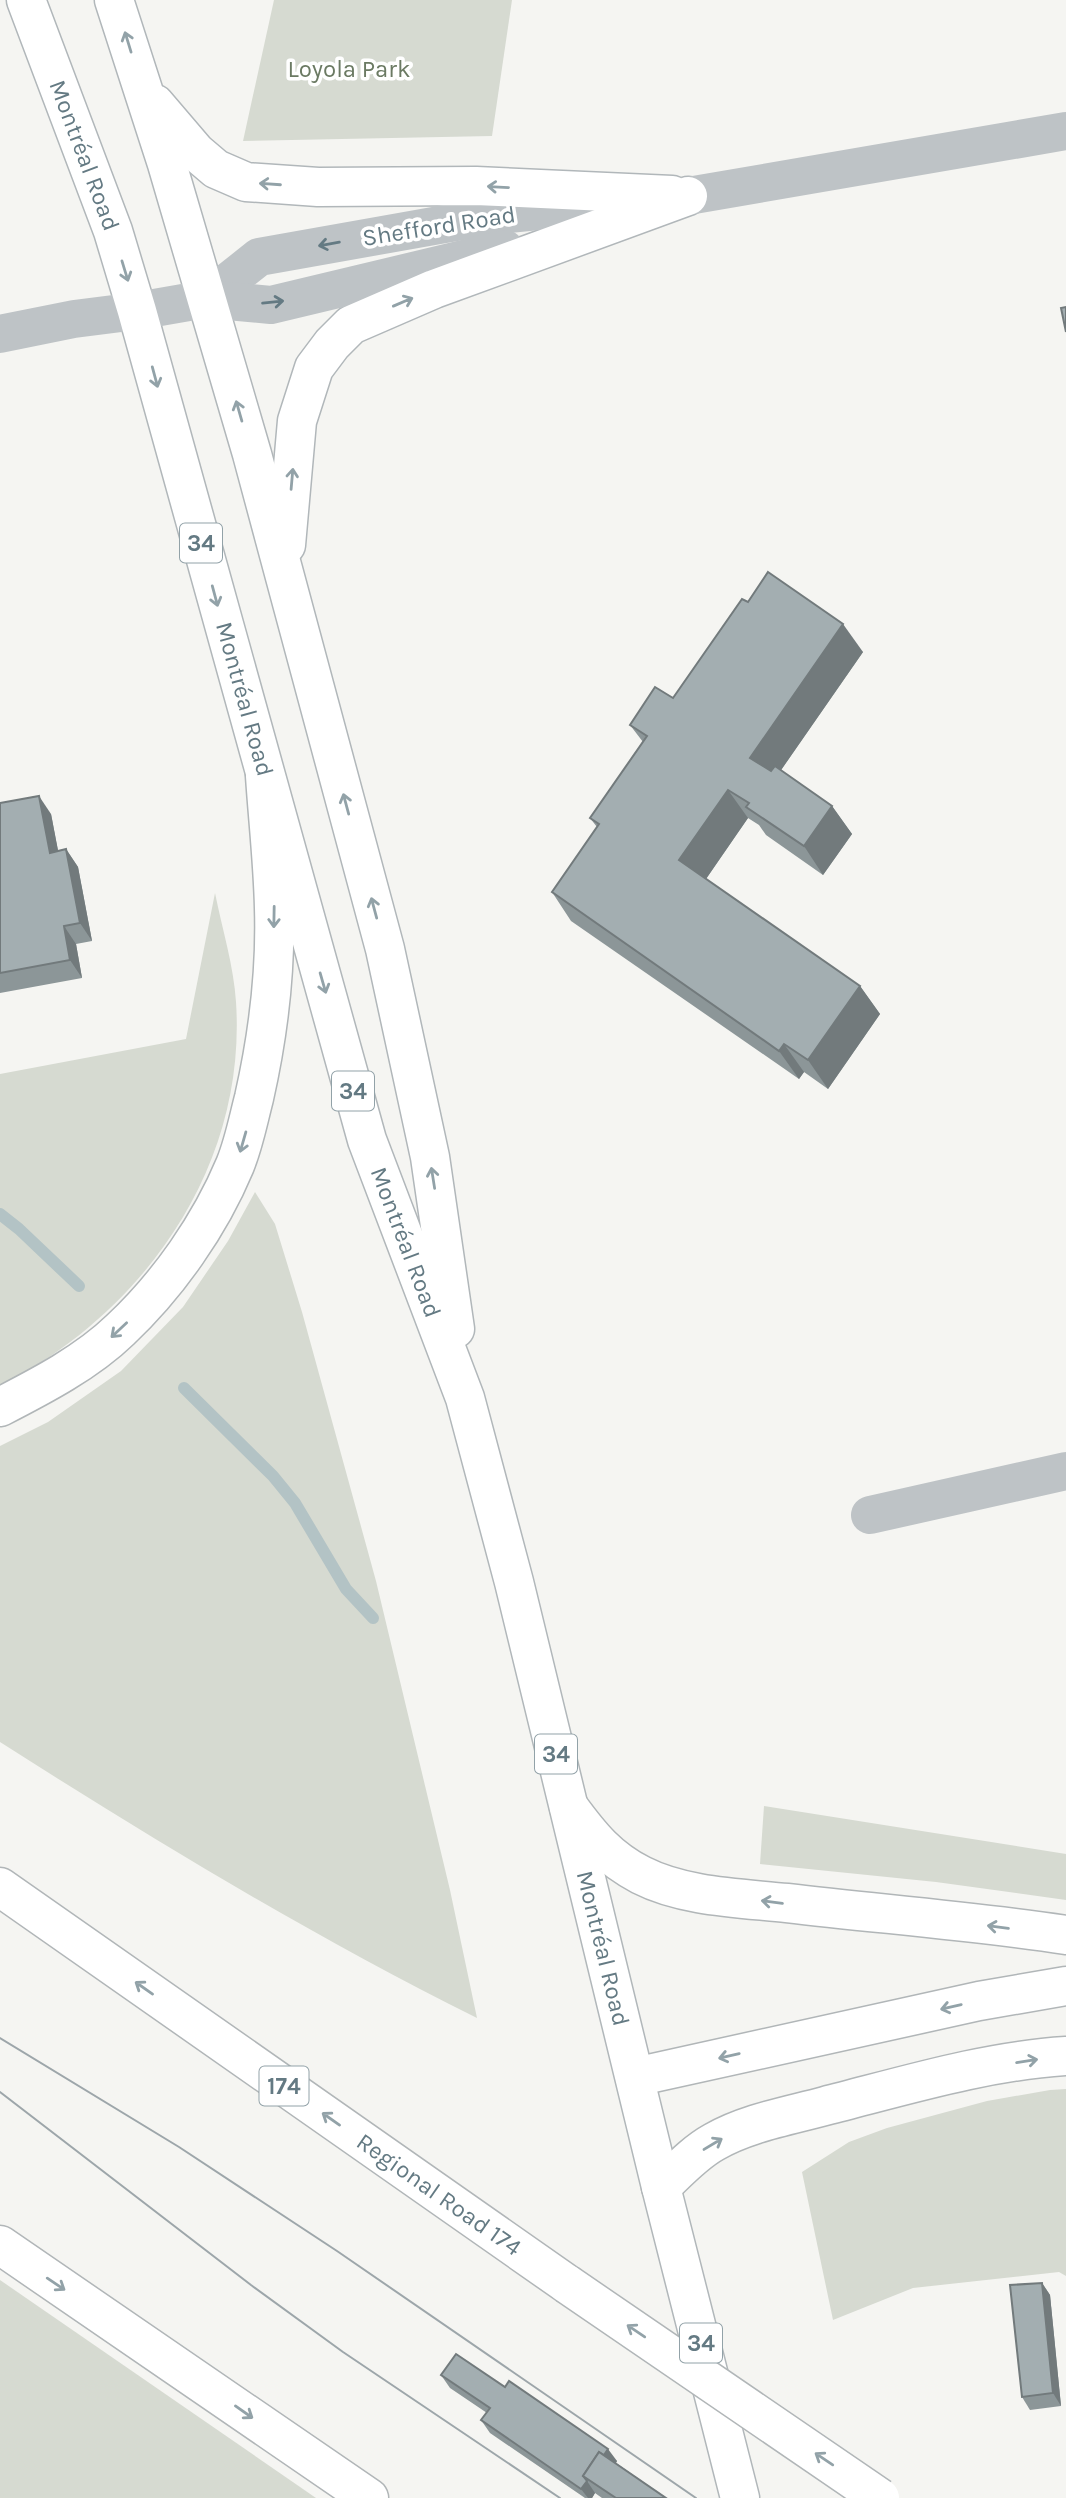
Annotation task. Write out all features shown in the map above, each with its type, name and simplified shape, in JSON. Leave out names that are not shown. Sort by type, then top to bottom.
[{"type":"main road","name":"Montréal Road","points":[[26,0],[109,218],[137,311],[367,1140],[465,1398]]},
{"type":"main road","name":"Montréal Road","points":[[114,0],[167,164],[252,454],[385,948],[430,1157],[465,1398],[740,2498]]},
{"type":"main road","points":[[141,85],[196,152],[216,169],[246,182],[318,187],[477,186],[688,196]]},
{"type":"main road","points":[[283,571],[298,421],[314,368],[351,325],[434,289],[688,196]]},
{"type":"main road","points":[[0,1408],[54,1380],[120,1331],[177,1266],[213,1211],[234,1166],[244,1140],[261,1064],[272,990],[274,909],[265,776]]},
{"type":"main road","points":[[569,1807],[590,1836],[613,1859],[644,1877],[672,1886],[769,1901],[1066,1936]]},
{"type":"main road","name":"Regional Road 174","points":[[0,1888],[567,2284],[880,2498]]},
{"type":"main road","points":[[635,2077],[979,2001],[1066,1986]]},
{"type":"main road","points":[[661,2187],[713,2142],[748,2127],[912,2084],[991,2067],[1066,2056]]},
{"type":"main road","points":[[0,2245],[369,2498]]},
{"type":"street","name":"Shefford Road","points":[[0,334],[74,319],[206,299],[271,304],[492,253],[688,196],[1066,131]]},
{"type":"street","points":[[870,1515],[1066,1471]]},
{"type":"green space","name":"Loyola Park","points":[[274,0],[512,0],[492,136],[243,141]]},
{"type":"green space","points":[[215,893],[235,989],[235,1063],[224,1122],[204,1177],[176,1229],[140,1276],[99,1319],[52,1355],[0,1386],[0,1074],[186,1039]]},
{"type":"green space","points":[[255,1192],[275,1224],[376,1581],[450,1890],[477,2018],[294,1921],[0,1742],[0,1446],[48,1422],[121,1371],[183,1307],[228,1241]]},
{"type":"green space","points":[[764,1806],[1066,1854],[1066,1900],[936,1882],[760,1864]]},
{"type":"green space","points":[[1066,2089],[1066,2276],[1059,2272],[913,2288],[833,2320],[802,2172],[849,2142],[887,2128],[987,2101]]},
{"type":"green space","points":[[0,2280],[316,2498],[0,2498]]},
{"type":"building","points":[[1066,307],[1066,332],[1061,308]]},
{"type":"building","points":[[768,572],[843,624],[750,758],[771,771],[775,766],[832,806],[804,846],[746,807],[749,803],[728,790],[679,860],[860,986],[808,1060],[784,1044],[779,1051],[552,892],[599,824],[590,818],[647,736],[630,725],[655,687],[673,698],[742,599],[748,602]]},
{"type":"building","points":[[39,796],[50,853],[66,849],[80,923],[64,926],[70,960],[0,973],[0,803]]},
{"type":"building","points":[[1042,2283],[1053,2393],[1022,2397],[1010,2285]]},
{"type":"building","points":[[456,2354],[505,2387],[509,2381],[608,2449],[604,2455],[599,2452],[583,2476],[587,2481],[581,2489],[481,2420],[490,2408],[441,2375]]},
{"type":"building","points":[[599,2452],[666,2498],[616,2498],[583,2476]]},
{"type":"waterway","points":[[0,1214],[79,1286]]},
{"type":"waterway","points":[[184,1388],[273,1476],[295,1503],[346,1589],[373,1618]]},
{"type":"tram line","points":[[0,2038],[179,2147],[337,2251],[696,2498]]},
{"type":"tram line","points":[[0,2092],[251,2285],[343,2352],[560,2498]]}]
